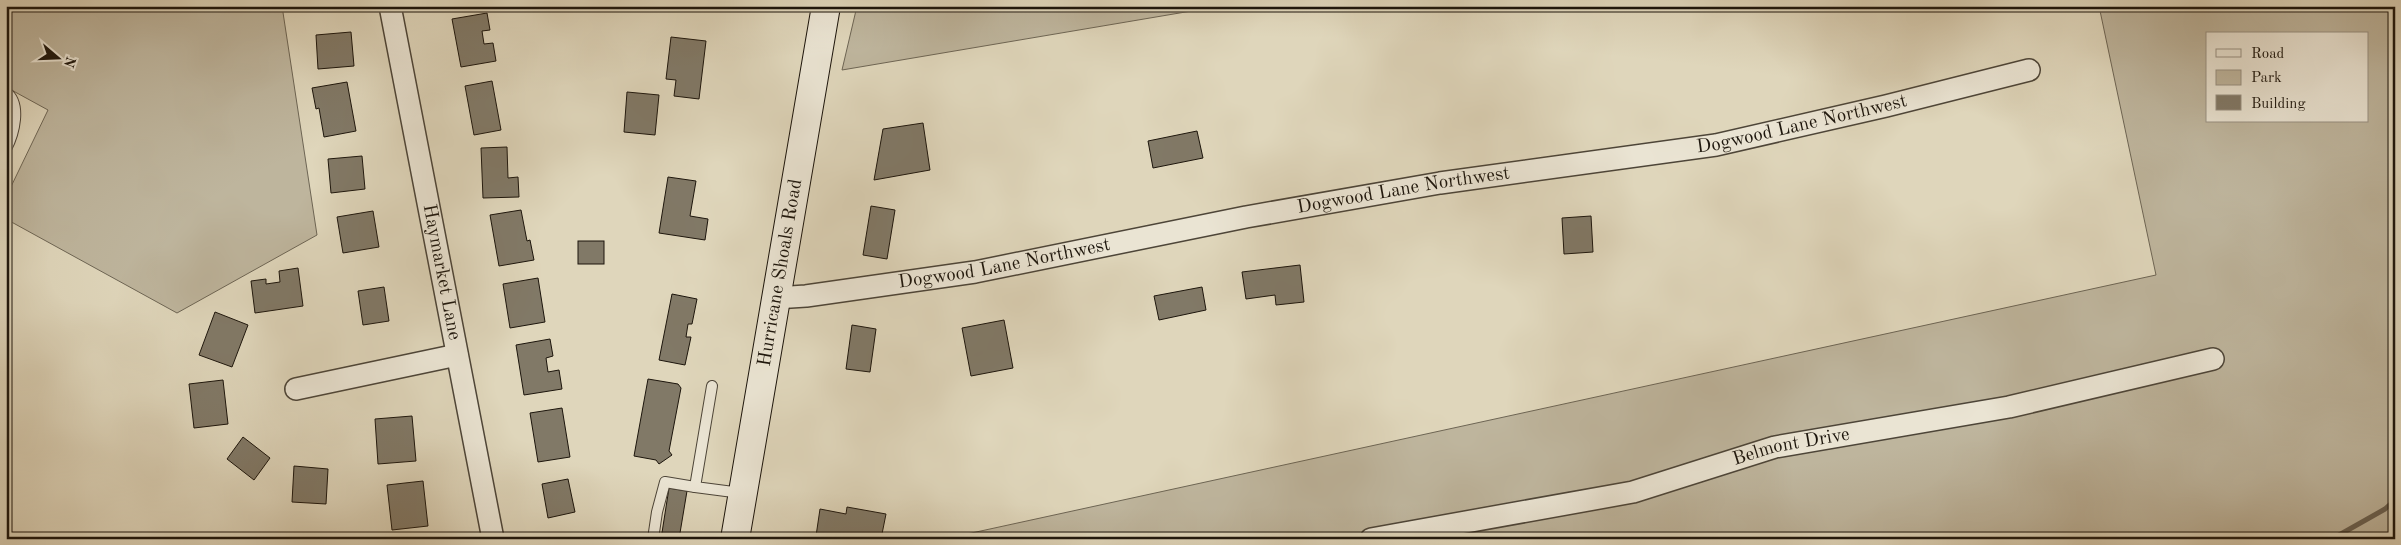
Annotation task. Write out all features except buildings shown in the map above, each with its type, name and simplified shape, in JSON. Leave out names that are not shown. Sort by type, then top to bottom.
[{"type":"street","name":"Haymarket Lane","points":[[390,6],[493,539]]},
{"type":"street","name":"Hurricane Shoals Road","points":[[735,539],[826,6]]},
{"type":"street","name":"Dogwood Lane Northwest","points":[[775,298],[806,296],[975,272],[1246,217],[1440,183],[1716,145],[1886,106],[2029,70]]},
{"type":"street","points":[[296,389],[457,355]]},
{"type":"street","name":"Belmont Drive","points":[[1371,539],[1633,492],[1775,447],[2009,406],[2212,358]]},
{"type":"lane","points":[[6,92],[10,95],[16,112],[10,142],[6,148]]},
{"type":"lane","points":[[695,487],[712,386]]},
{"type":"lane","points":[[654,539],[657,512],[665,482],[742,493]]},
{"type":"green space","points":[[6,6],[282,6],[317,235],[177,313],[6,219],[6,197],[48,110],[6,87]]},
{"type":"green space","points":[[857,6],[1221,6],[842,70]]},
{"type":"green space","points":[[2099,6],[2395,6],[2395,539],[944,539],[2156,275]]},
{"type":"waterway","points":[[2332,539],[2385,509],[2395,500]]}]
